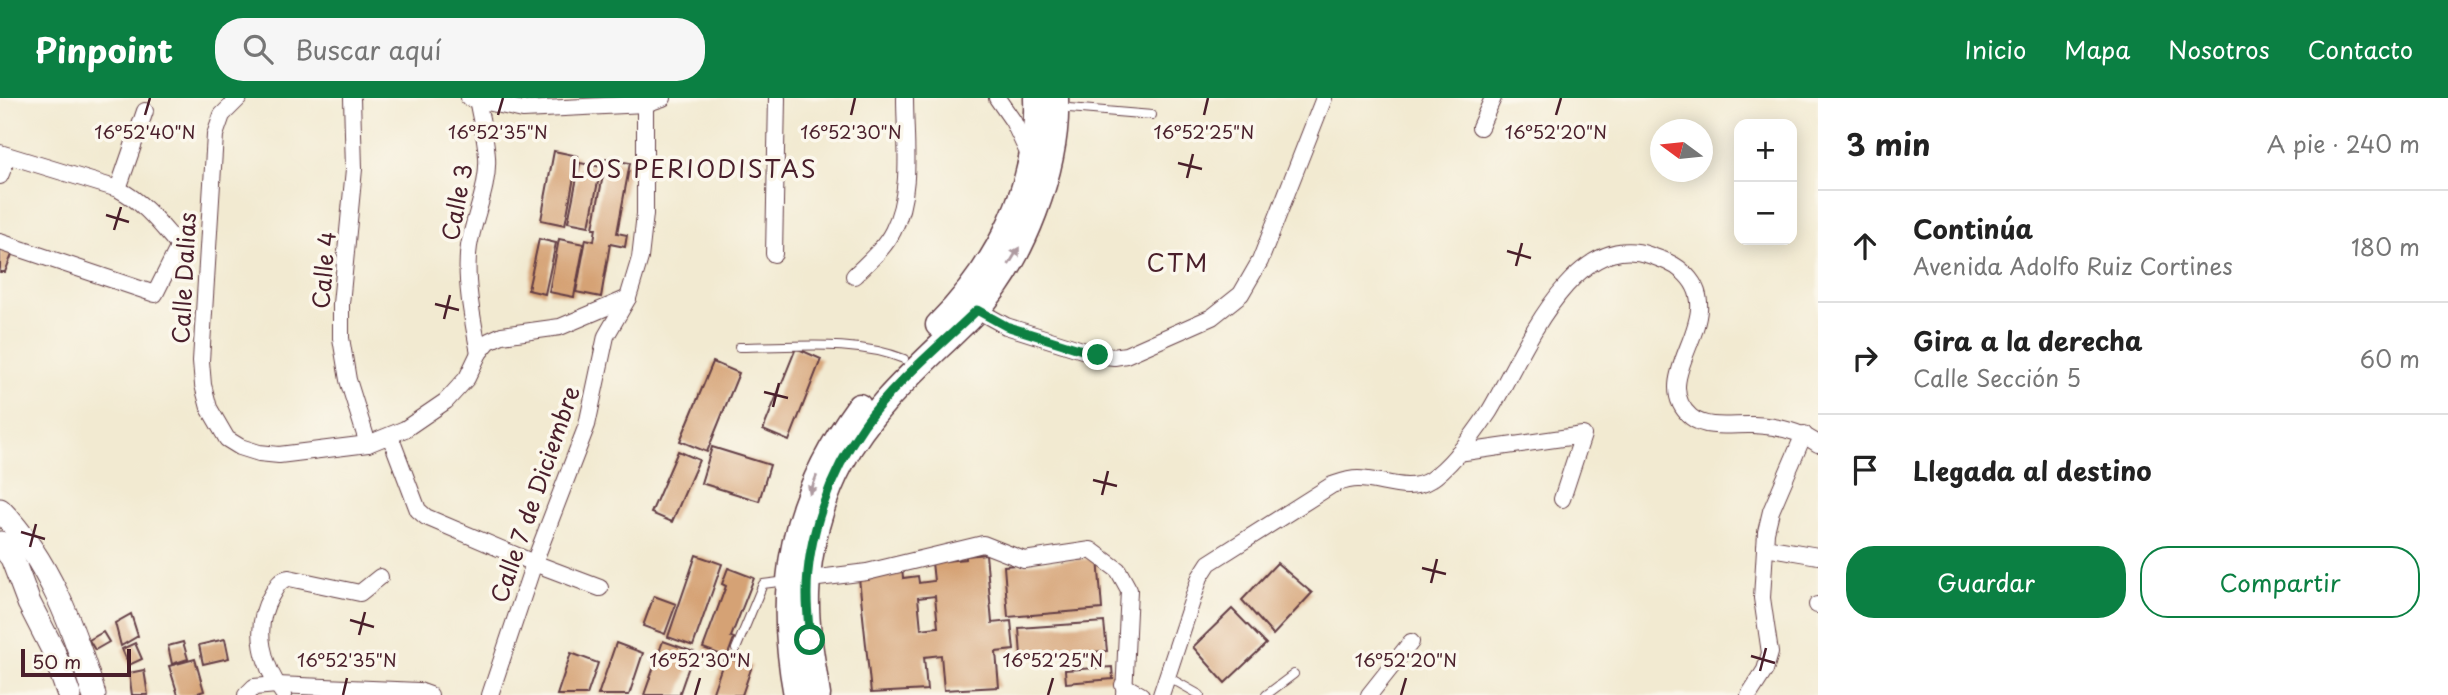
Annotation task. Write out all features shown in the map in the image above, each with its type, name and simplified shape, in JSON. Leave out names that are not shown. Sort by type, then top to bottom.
[{"type":"main road","points":[[796,695],[788,633],[798,580],[799,523],[815,478],[837,437],[861,403],[960,303],[986,270],[1020,200],[1050,101]]},
{"type":"main road","points":[[798,580],[810,557],[823,506],[841,464],[864,425],[887,397],[977,310],[995,288],[1018,250],[1036,210],[1049,165],[1050,101]]},
{"type":"main road","points":[[798,580],[807,596],[818,695]]},
{"type":"street","name":"Calle Dalias","points":[[239,98],[222,115],[215,135],[202,373],[209,408],[227,439],[240,447],[259,453],[279,455],[368,444]]},
{"type":"street","name":"Calle 4","points":[[352,98],[355,169],[341,304],[341,338],[348,380],[368,444]]},
{"type":"street","points":[[475,99],[523,110],[645,104],[663,98]]},
{"type":"street","points":[[774,254],[777,98]]},
{"type":"street","points":[[854,276],[878,253],[893,231],[903,203],[905,98]]},
{"type":"street","points":[[998,98],[1013,121],[1031,159]]},
{"type":"street","points":[[977,310],[1006,326],[1098,355],[1114,357],[1126,355],[1212,317],[1241,294],[1259,261],[1324,98]]},
{"type":"street","points":[[1480,127],[1493,98]]},
{"type":"street","name":"Calle 3","points":[[475,99],[487,156],[486,179],[469,247],[468,263],[479,354]]},
{"type":"street","name":"Calle 7 de Diciembre","points":[[490,695],[534,563],[587,425],[606,336],[628,298],[640,258],[645,214],[645,104]]},
{"type":"street","points":[[118,189],[145,111]]},
{"type":"street","points":[[0,176],[4,154],[118,189],[145,206],[179,246],[207,248]]},
{"type":"street","points":[[0,242],[155,294],[179,246]]},
{"type":"street","points":[[1161,695],[1200,577],[1209,563],[1332,485],[1358,479],[1418,486],[1431,479],[1458,453],[1488,413],[1554,299],[1572,278],[1590,263],[1609,254],[1635,250],[1665,260],[1682,271],[1695,285],[1700,302],[1699,319],[1679,374],[1677,388],[1681,403],[1692,418],[1709,425],[1753,425],[1804,434],[1818,444]]},
{"type":"street","points":[[368,444],[390,436],[446,401],[467,378],[489,341],[502,335],[560,327],[628,298]]},
{"type":"street","points":[[1749,695],[1765,670],[1770,653],[1762,598],[1765,547],[1771,511],[1804,434]]},
{"type":"street","points":[[1458,453],[1583,435],[1562,499]]},
{"type":"street","points":[[390,436],[418,510],[426,517],[600,588]]},
{"type":"street","points":[[0,510],[27,544],[50,581],[77,640],[94,695]]},
{"type":"street","points":[[0,543],[12,558],[29,603],[53,650],[69,695]]},
{"type":"street","points":[[798,580],[867,572],[983,544],[1024,560],[1091,550],[1118,570],[1129,590],[1123,690],[1141,695]]},
{"type":"street","points":[[1765,547],[1818,556]]},
{"type":"street","points":[[280,690],[262,650],[260,626],[266,605],[279,583],[289,578],[354,594],[360,593],[380,577]]},
{"type":"street","points":[[1368,695],[1411,642]]},
{"type":"street","points":[[246,695],[254,687],[280,690],[419,691],[430,695]]},
{"type":"lane","points":[[1050,101],[1152,115]]},
{"type":"lane","points":[[739,346],[864,348],[885,351],[904,359]]},
{"type":"lane","points":[[736,649],[762,584],[798,580]]},
{"type":"lane","points":[[1266,695],[1294,674]]},
{"type":"lane","points":[[1168,677],[1200,695]]},
{"type":"building","points":[[554,151],[578,156],[565,225],[541,220]]},
{"type":"building","points":[[606,159],[630,163],[617,233],[627,235],[625,247],[610,244],[601,297],[576,292],[586,239],[594,241],[596,228],[593,228]]},
{"type":"building","points":[[580,163],[601,167],[589,226],[568,222]]},
{"type":"building","points":[[539,239],[556,243],[545,294],[528,290]]},
{"type":"building","points":[[559,239],[584,244],[574,297],[549,292]]},
{"type":"building","points":[[0,249],[13,252],[5,272],[0,272]]},
{"type":"building","points":[[796,348],[821,359],[789,441],[763,430]]},
{"type":"building","points":[[713,362],[739,373],[707,452],[680,441]]},
{"type":"building","points":[[712,447],[770,465],[759,501],[701,483]]},
{"type":"building","points":[[678,451],[699,460],[672,522],[651,513]]},
{"type":"building","points":[[986,554],[992,623],[1011,621],[1014,650],[996,652],[999,687],[944,690],[941,655],[924,657],[927,690],[871,693],[859,578],[902,566],[903,578],[918,576],[919,583],[934,581],[932,562],[966,559],[966,556]],"holes":[[[935,596],[938,627],[921,629],[918,598]]]},
{"type":"building","points":[[696,555],[722,564],[693,646],[668,637]]},
{"type":"building","points":[[1098,558],[1102,609],[1008,617],[1004,566]]},
{"type":"building","points":[[1277,563],[1312,593],[1273,635],[1242,600]]},
{"type":"building","points":[[728,568],[754,578],[731,637],[734,638],[727,657],[703,648],[726,586],[722,584]]},
{"type":"building","points":[[654,596],[676,604],[665,634],[643,626]]},
{"type":"building","points":[[1232,609],[1266,644],[1225,683],[1193,647]]},
{"type":"building","points":[[131,614],[138,636],[121,646],[115,623]]},
{"type":"building","points":[[1104,622],[1107,651],[1021,656],[1019,628]]},
{"type":"building","points":[[103,632],[109,642],[95,650],[89,640]]},
{"type":"building","points":[[225,639],[229,658],[203,664],[199,645]]},
{"type":"building","points":[[663,641],[694,652],[679,695],[644,695]]},
{"type":"building","points":[[183,642],[188,659],[172,664],[168,646]]},
{"type":"building","points":[[135,643],[142,659],[129,665],[122,649]]},
{"type":"building","points":[[616,643],[643,653],[629,695],[598,695]]},
{"type":"building","points":[[571,653],[598,663],[587,695],[557,695]]},
{"type":"building","points":[[725,657],[752,666],[742,695],[712,695]]},
{"type":"building","points":[[195,659],[204,691],[178,695],[169,666]]},
{"type":"building","points":[[1112,667],[1113,679],[1066,683],[1065,670]]},
{"type":"building","points":[[144,670],[148,695],[132,695],[129,673]]},
{"type":"district","name":"LOS PERIODISTAS","points":[[694,168]]},
{"type":"district","name":"CTM","points":[[1178,262]]},
{"type":"route","points":[[810,640],[807,596],[810,557],[823,506],[841,464],[864,425],[887,397],[977,310],[1006,326],[1098,355]]}]
